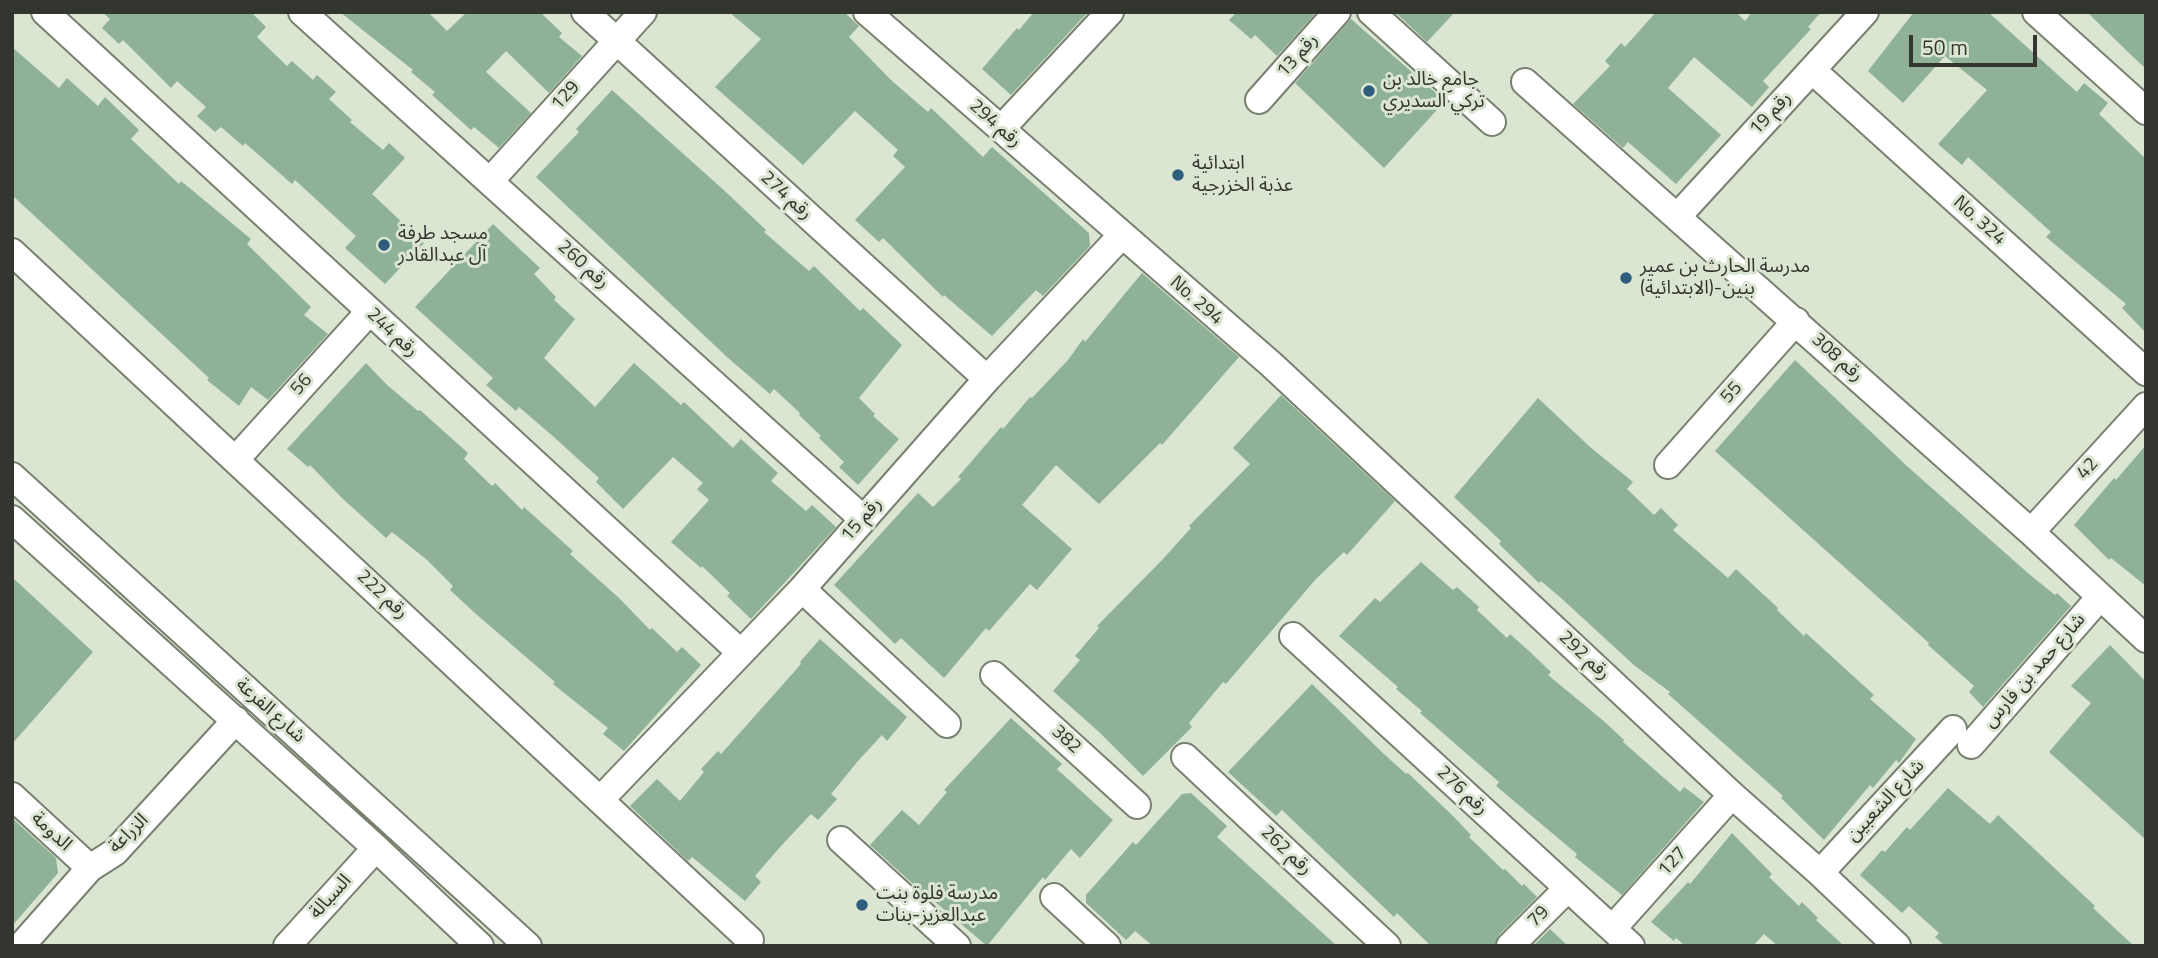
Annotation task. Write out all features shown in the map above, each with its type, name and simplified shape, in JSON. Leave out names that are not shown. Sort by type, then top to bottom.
[{"type":"street","name":"رقم 244","points":[[45,12],[740,652]]},
{"type":"street","name":"رقم 260","points":[[302,12],[863,519]]},
{"type":"street","name":"رقم 274","points":[[584,12],[987,379]]},
{"type":"street","name":"129","points":[[490,181],[643,12]]},
{"type":"street","name":"رقم 294","points":[[867,12],[1121,236]]},
{"type":"street","points":[[1001,129],[1110,12]]},
{"type":"street","name":"رقم 13","points":[[1259,100],[1337,12]]},
{"type":"street","points":[[1371,12],[1492,122]]},
{"type":"street","name":"رقم 19","points":[[1677,217],[1865,12]]},
{"type":"street","points":[[2036,12],[2146,111]]},
{"type":"street","name":"No. 324","points":[[1812,70],[2146,372]]},
{"type":"street","name":"رقم 308","points":[[1525,82],[1796,321],[2146,639]]},
{"type":"street","name":"رقم 15","points":[[600,800],[802,589],[987,379],[1121,236]]},
{"type":"street","name":"No. 294","points":[[1121,236],[1272,365]]},
{"type":"street","name":"رقم 222","points":[[12,252],[750,940]]},
{"type":"street","name":"56","points":[[236,459],[369,312]]},
{"type":"street","name":"55","points":[[1668,465],[1796,321]]},
{"type":"street","name":"رقم 292","points":[[1272,365],[1897,946]]},
{"type":"street","name":"42","points":[[2031,532],[2146,406]]},
{"type":"street","name":"شارع الفرعة","points":[[12,476],[528,946]]},
{"type":"street","name":"شارع الفرعة","points":[[12,519],[236,720],[480,946]]},
{"type":"street","points":[[802,589],[947,724]]},
{"type":"street","name":"شارع حمد بن فارس","points":[[1962,737],[2100,597]]},
{"type":"street","name":"رقم 276","points":[[1293,636],[1625,941]]},
{"type":"street","name":"382","points":[[994,675],[1138,805]]},
{"type":"street","name":"الزراعة","points":[[27,944],[90,868],[115,852],[236,720]]},
{"type":"street","name":"شارع الشعبين","points":[[1820,873],[1962,737]]},
{"type":"street","name":"رقم 262","points":[[1185,757],[1387,946]]},
{"type":"street","name":"127","points":[[1625,941],[1732,795]]},
{"type":"street","name":"الدومة","points":[[12,796],[90,868]]},
{"type":"street","points":[[841,840],[957,946]]},
{"type":"street","name":"السبالة","points":[[287,946],[376,848]]},
{"type":"street","name":"79","points":[[1510,946],[1568,888]]},
{"type":"street","points":[[1054,897],[1107,946]]},
{"type":"building","points":[[102,12],[251,12],[266,27],[257,37],[287,66],[292,61],[313,80],[317,75],[336,92],[329,99],[352,120],[350,122],[383,150],[389,143],[405,158],[372,194],[424,243],[385,284],[345,248],[356,236],[295,180],[292,184],[245,143],[243,146],[221,127],[215,132],[197,116],[206,107],[177,81],[171,88],[123,40],[119,44],[102,28],[110,19]]},
{"type":"building","points":[[340,12],[428,12],[447,31],[467,12],[540,12],[562,33],[559,37],[582,56],[549,93],[506,51],[486,72],[531,113],[499,148],[474,127],[471,130],[432,95],[435,92],[411,72],[413,70]]},
{"type":"building","points":[[729,12],[844,12],[859,26],[849,37],[892,81],[928,112],[931,108],[983,157],[992,147],[1089,233],[1090,246],[1043,296],[1036,290],[992,336],[944,295],[943,297],[883,238],[879,242],[855,220],[905,167],[893,156],[898,150],[855,111],[803,165],[715,87],[761,39]]},
{"type":"building","points":[[1034,12],[1088,12],[1011,95],[982,69]]},
{"type":"building","points":[[1237,12],[1311,12],[1314,15],[1277,56],[1255,35],[1251,39],[1229,20]]},
{"type":"building","points":[[1395,12],[1455,12],[1427,42]]},
{"type":"building","points":[[1656,12],[1736,12],[1745,21],[1752,12],[1821,12],[1808,27],[1811,29],[1763,81],[1769,87],[1752,107],[1694,57],[1668,88],[1721,135],[1676,184],[1628,142],[1623,148],[1573,104],[1610,66],[1605,61],[1621,43],[1625,47]]},
{"type":"building","points":[[1914,12],[1988,12],[2077,92],[2084,83],[2108,103],[2099,114],[2146,159],[2146,333],[2122,308],[2126,304],[2046,237],[2051,232],[1968,157],[1962,165],[1938,144],[1987,90],[1945,56],[1903,103],[1868,71]]},
{"type":"building","points":[[2087,12],[2146,12],[2146,69],[2129,53]]},
{"type":"building","name":"جامع خالد بن تركي السديري","points":[[1351,19],[1445,101],[1384,168],[1295,83]]},
{"type":"building","points":[[12,47],[59,88],[67,78],[98,106],[105,97],[139,130],[131,139],[179,184],[181,181],[251,239],[247,244],[311,307],[304,315],[328,334],[268,400],[251,387],[239,406],[207,380],[209,378],[12,195]]},
{"type":"building","points":[[612,90],[727,193],[766,230],[764,232],[809,271],[814,266],[860,311],[863,308],[902,345],[859,398],[875,414],[873,416],[899,439],[858,485],[839,467],[844,462],[819,438],[821,436],[800,413],[774,389],[770,394],[727,357],[536,177],[579,132],[576,129]]},
{"type":"building","points":[[493,224],[540,268],[534,274],[556,297],[554,300],[575,319],[544,358],[595,407],[634,363],[681,405],[684,402],[733,448],[741,439],[778,473],[771,481],[806,511],[812,505],[836,527],[751,619],[727,596],[730,593],[702,566],[701,568],[671,542],[709,500],[697,489],[703,483],[673,457],[623,509],[596,482],[599,478],[555,438],[519,407],[516,411],[486,385],[493,378],[415,307]]},
{"type":"building","points":[[1142,273],[1239,357],[1162,445],[1160,443],[1099,504],[1056,465],[1022,505],[1072,549],[1037,590],[1030,584],[989,631],[986,628],[944,678],[901,638],[895,644],[834,585],[918,493],[933,507],[961,479],[958,477],[1001,427],[1003,429],[1030,397],[1032,398],[1068,360],[1083,339],[1085,342]]},
{"type":"building","points":[[1795,360],[1908,467],[2029,574],[2071,606],[1983,707],[1969,692],[1974,686],[1928,645],[1929,643],[1715,451]]},
{"type":"building","points":[[366,363],[386,384],[468,453],[464,459],[492,486],[495,483],[522,510],[524,507],[573,551],[570,554],[650,630],[652,628],[677,652],[682,647],[701,665],[624,751],[603,734],[608,728],[553,684],[555,682],[450,590],[453,586],[427,560],[392,532],[386,538],[310,465],[308,467],[287,449]]},
{"type":"building","points":[[1281,395],[1395,501],[1347,555],[1344,552],[1316,579],[1226,684],[1223,682],[1189,723],[1192,727],[1143,776],[1053,691],[1080,660],[1075,656],[1099,628],[1097,626],[1250,464],[1233,448]]},
{"type":"building","points":[[1538,398],[1590,447],[1633,482],[1627,489],[1654,515],[1661,508],[1678,525],[1673,530],[1728,578],[1736,569],[1804,636],[1806,633],[1874,695],[1870,699],[1916,739],[1899,763],[1896,760],[1873,788],[1870,785],[1824,840],[1781,798],[1783,796],[1668,694],[1670,692],[1635,666],[1541,581],[1539,583],[1499,544],[1501,541],[1454,497]]},
{"type":"building","points":[[2146,445],[2146,586],[2111,558],[2109,560],[2074,525]]},
{"type":"building","points":[[1421,562],[1453,590],[1457,587],[1507,638],[1510,634],[1551,672],[1548,675],[1606,723],[1623,742],[1680,792],[1684,787],[1704,802],[1622,895],[1496,786],[1499,782],[1420,713],[1422,711],[1396,689],[1398,687],[1339,636],[1375,598],[1380,602]]},
{"type":"building","points":[[12,577],[93,652],[12,744]]},
{"type":"building","points":[[820,639],[907,717],[887,741],[882,735],[858,761],[831,794],[837,799],[818,820],[811,814],[781,846],[755,876],[761,882],[745,901],[692,857],[688,861],[630,806],[657,779],[680,801],[704,772],[701,769],[718,751],[721,754]]},
{"type":"building","points":[[2110,645],[2146,682],[2146,840],[2049,752],[2091,703],[2071,686]]},
{"type":"building","points":[[1312,684],[1454,817],[1471,835],[1469,837],[1503,870],[1537,897],[1499,935],[1495,946],[1431,946],[1397,913],[1394,917],[1282,810],[1276,816],[1228,772]]},
{"type":"building","points":[[1011,718],[1062,764],[1057,769],[1113,820],[1080,858],[1071,849],[1045,880],[1043,877],[987,946],[870,845],[902,810],[919,825],[947,792],[944,790]]},
{"type":"building","points":[[1948,788],[1990,824],[1998,815],[2134,946],[1945,946],[1935,937],[1939,933],[1909,906],[1902,913],[1860,875],[1907,827],[1910,830]]},
{"type":"building","points":[[1191,793],[1227,826],[1217,837],[1337,946],[1153,946],[1135,931],[1126,940],[1086,903],[1086,895],[1133,842],[1136,845],[1182,794]]},
{"type":"building","points":[[12,818],[56,858],[58,873],[12,926]]},
{"type":"building","points":[[1732,833],[1772,874],[1769,877],[1799,906],[1802,902],[1818,918],[1816,920],[1844,946],[1778,946],[1764,934],[1753,946],[1685,946],[1676,938],[1674,941],[1651,922],[1688,882],[1690,884]]},
{"type":"building","points":[[1550,929],[1568,946],[1533,946]]},
{"type":"place","name":"جامع خالد بن تركي السديري","points":[[1369,91]]},
{"type":"place","name":"ابتدائية عذبة الخزرجية","points":[[1178,175]]},
{"type":"place","name":"مسجد طرفة آل عبدالقادر","points":[[384,245]]},
{"type":"place","name":"مدرسة الحارث بن عمير (الابتدائية)-بنين","points":[[1626,278]]},
{"type":"place","name":"مدرسة فلوة بنت عبدالعزيز-بنات","points":[[862,905]]}]
